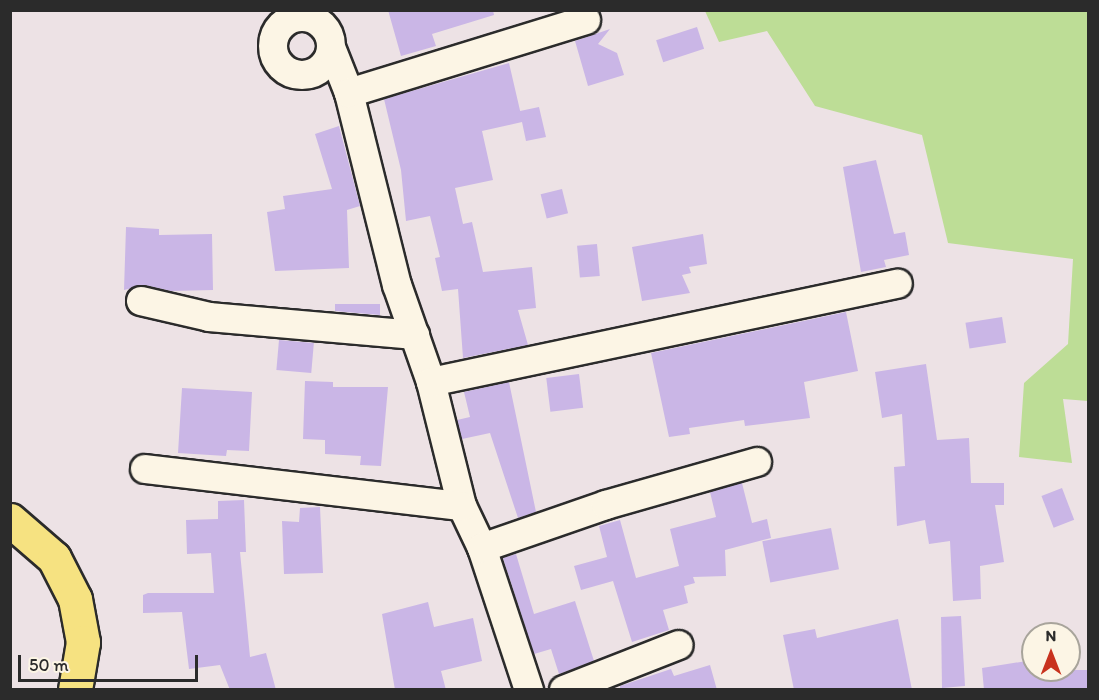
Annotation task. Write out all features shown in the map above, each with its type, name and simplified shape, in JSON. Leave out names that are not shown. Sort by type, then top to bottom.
[{"type":"highway","points":[[10,520],[54,558],[75,599],[83,642],[75,690]]},
{"type":"highway","points":[[10,540],[47,576],[59,601],[67,648],[66,673],[61,690]]},
{"type":"street","points":[[349,93],[586,20]]},
{"type":"street","points":[[313,23],[349,93],[397,285],[431,382],[462,506],[482,548],[529,690]]},
{"type":"street","points":[[431,382],[897,284]]},
{"type":"street","points":[[141,301],[209,317],[415,335]]},
{"type":"street","points":[[482,548],[616,502],[757,462]]},
{"type":"street","points":[[145,469],[462,506]]},
{"type":"street","points":[[564,690],[679,645]]},
{"type":"green space","points":[[705,11],[1088,11],[1088,401],[1063,399],[1072,463],[1019,457],[1024,383],[1068,344],[1073,259],[948,243],[922,135],[815,106],[767,31],[719,42]]},
{"type":"building","points":[[388,10],[493,10],[494,15],[432,34],[436,46],[401,56]]},
{"type":"building","points":[[697,27],[704,49],[663,62],[656,40]]},
{"type":"building","points":[[610,29],[598,44],[617,53],[624,75],[588,86],[575,41]]},
{"type":"building","points":[[509,63],[520,111],[539,107],[546,137],[526,141],[522,122],[482,131],[493,180],[455,188],[463,224],[472,222],[483,272],[532,267],[536,308],[518,310],[528,345],[463,358],[458,289],[442,291],[435,258],[440,257],[430,216],[406,221],[401,170],[384,99]]},
{"type":"building","points":[[339,126],[360,206],[347,210],[349,268],[275,271],[267,212],[285,209],[283,196],[332,189],[315,134]]},
{"type":"building","points":[[876,160],[894,234],[905,232],[909,255],[884,260],[886,267],[861,272],[843,167]]},
{"type":"building","points":[[562,189],[568,213],[547,219],[541,194]]},
{"type":"building","points":[[126,227],[159,229],[159,235],[212,234],[213,290],[171,291],[144,285],[124,290]]},
{"type":"building","points":[[703,234],[707,264],[689,267],[691,273],[682,275],[690,293],[642,301],[632,247]]},
{"type":"building","points":[[597,244],[600,276],[580,278],[577,246]]},
{"type":"building","points":[[335,304],[380,304],[380,315],[335,311]]},
{"type":"building","points":[[846,312],[858,371],[804,382],[810,418],[745,426],[744,420],[689,428],[690,434],[669,437],[651,353]]},
{"type":"building","points":[[1002,317],[1006,343],[970,348],[965,323]]},
{"type":"building","points":[[279,340],[314,343],[311,373],[276,370]]},
{"type":"building","points":[[926,364],[937,440],[969,438],[971,483],[1004,483],[1004,505],[995,505],[1004,562],[980,566],[981,599],[953,601],[950,541],[929,544],[925,520],[897,526],[894,467],[905,466],[902,414],[882,418],[875,372]]},
{"type":"building","points":[[579,374],[583,408],[550,412],[546,378]]},
{"type":"building","points":[[305,381],[333,382],[333,387],[388,387],[381,466],[360,465],[361,456],[325,454],[325,440],[303,439]]},
{"type":"building","points":[[509,382],[536,512],[518,518],[490,433],[462,439],[457,420],[470,417],[464,392]]},
{"type":"building","points":[[182,388],[252,392],[249,451],[227,450],[226,456],[178,453]]},
{"type":"building","points":[[742,483],[752,523],[767,519],[771,538],[725,550],[726,576],[693,577],[695,583],[684,586],[688,603],[663,610],[669,630],[632,642],[613,581],[581,590],[574,566],[607,557],[599,526],[620,520],[636,578],[679,566],[670,529],[716,517],[710,492]]},
{"type":"building","points":[[1062,488],[1074,520],[1054,528],[1041,496]]},
{"type":"building","points":[[244,500],[246,552],[240,552],[250,657],[266,653],[276,690],[230,690],[220,665],[189,669],[182,612],[143,613],[143,595],[148,593],[214,593],[211,553],[187,554],[186,520],[218,519],[218,501]]},
{"type":"building","points":[[320,507],[323,573],[284,574],[282,521],[299,522],[300,508]]},
{"type":"building","points":[[831,528],[839,569],[770,583],[762,541]]},
{"type":"building","points":[[516,554],[534,614],[575,601],[594,661],[559,674],[551,649],[534,654],[503,558]]},
{"type":"building","points":[[428,602],[434,627],[473,618],[482,661],[441,671],[446,690],[395,690],[382,614]]},
{"type":"building","points":[[961,616],[965,686],[942,688],[941,617]]},
{"type":"building","points":[[898,619],[912,690],[794,690],[783,635],[815,629],[817,638]]},
{"type":"building","points":[[1021,662],[1021,682],[1081,682],[1081,670],[1089,670],[1089,689],[984,690],[982,668]]},
{"type":"building","points":[[710,665],[717,690],[620,690],[620,686],[671,669],[674,676]]}]
